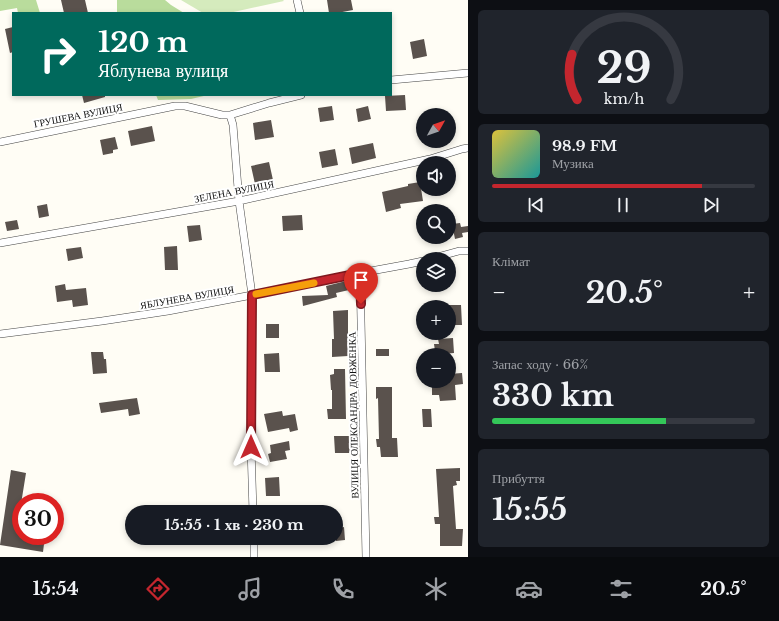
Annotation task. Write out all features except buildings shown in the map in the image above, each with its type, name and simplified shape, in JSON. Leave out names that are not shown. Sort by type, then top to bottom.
[{"type":"street","points":[[297,0],[300,12]]},
{"type":"street","points":[[392,80],[468,72]]},
{"type":"street","name":"ГРУШЕВА ВУЛИЦЯ","points":[[0,142],[175,106],[185,106],[222,115],[230,115],[297,96]]},
{"type":"street","points":[[230,115],[233,125],[239,201],[252,295],[251,447],[253,505]]},
{"type":"street","name":"ЗЕЛЕНА ВУЛИЦЯ","points":[[0,243],[239,201],[430,159],[468,148]]},
{"type":"street","points":[[455,252],[468,251]]},
{"type":"street","name":"ЯБЛУНЕВА ВУЛИЦЯ","points":[[0,334],[168,311],[416,262]]},
{"type":"street","name":"ВУЛИЦЯ ОЛЕКСАНДРА ДОВЖЕНКА","points":[[360,273],[366,557]]},
{"type":"street","points":[[254,545],[254,557]]},
{"type":"green space","points":[[0,0],[36,0],[40,12],[18,12],[17,8],[0,11]]},
{"type":"green space","points":[[117,0],[165,0],[182,12],[117,12]]},
{"type":"green space","points":[[181,0],[284,1],[234,12],[201,12]]},
{"type":"green space","points":[[156,96],[204,96],[191,99],[158,100]]},
{"type":"slow traffic","points":[[256,294],[314,283]]},
{"type":"route","points":[[251,447],[252,295],[360,273],[361,304]]}]
